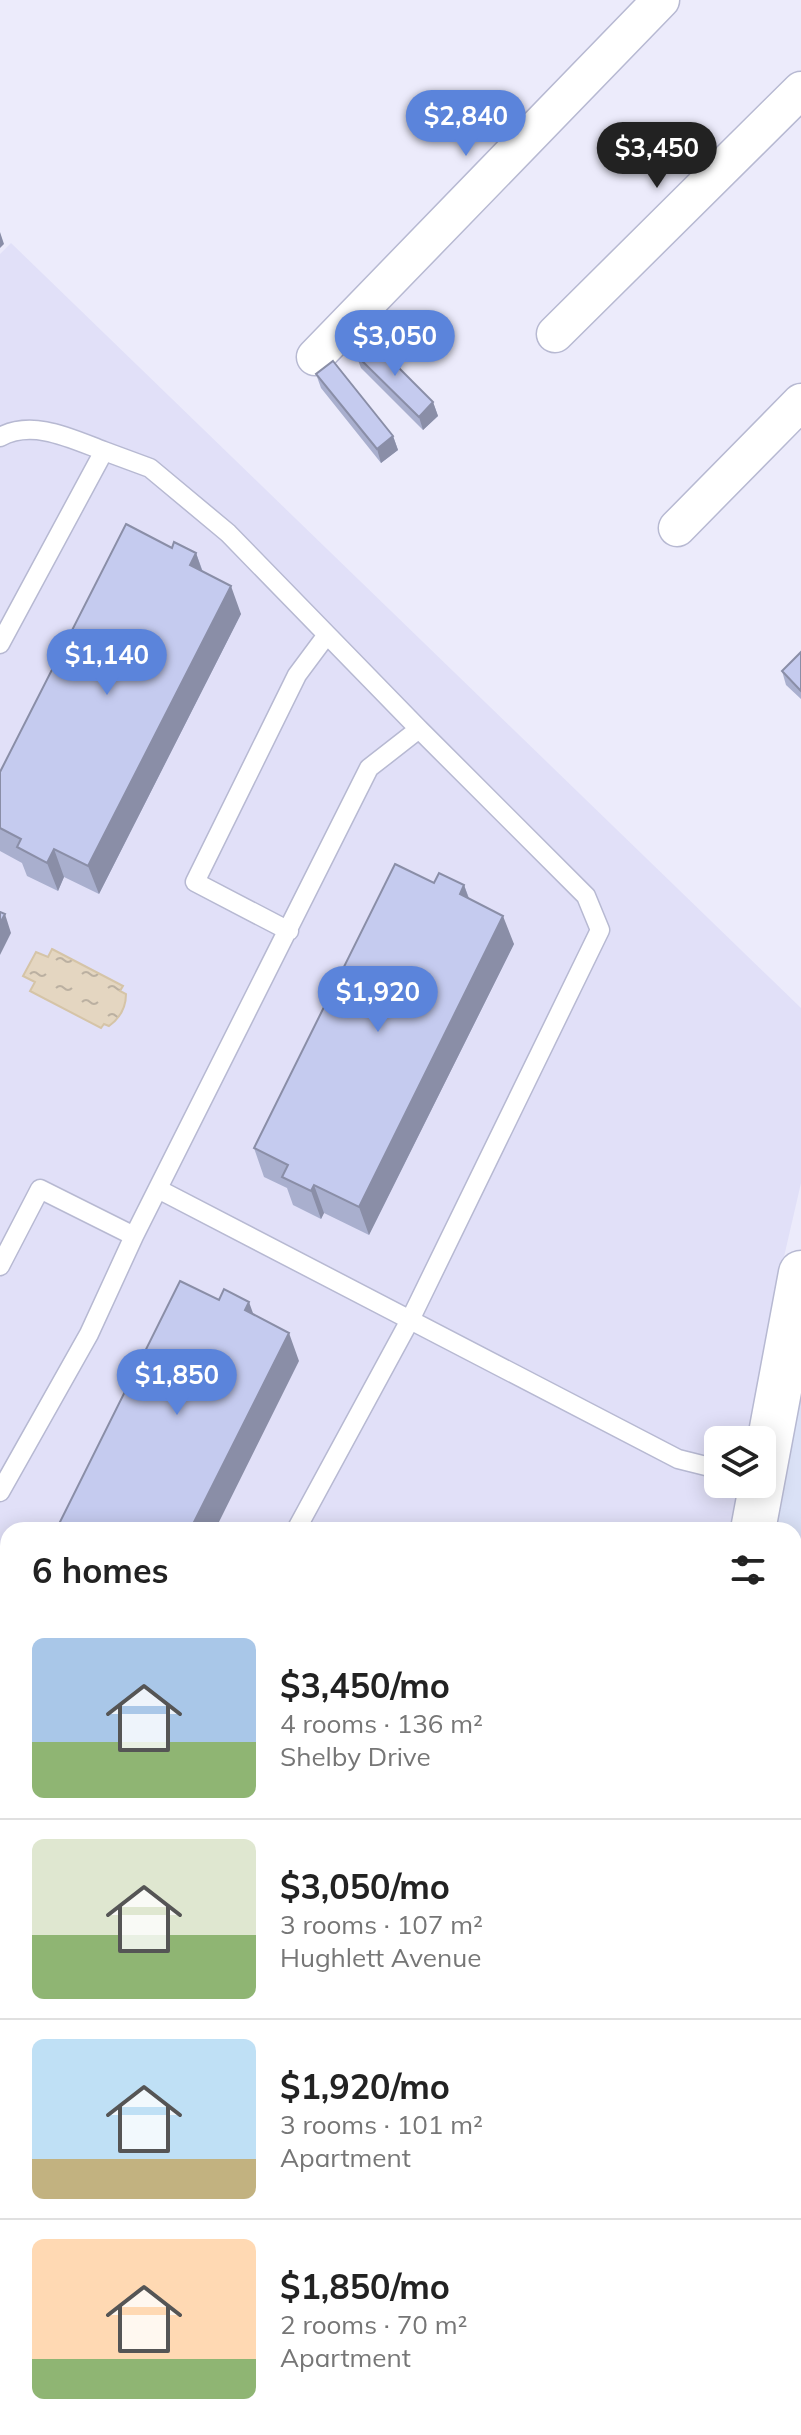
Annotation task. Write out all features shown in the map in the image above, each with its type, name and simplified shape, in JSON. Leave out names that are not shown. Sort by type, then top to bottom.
[{"type":"street","points":[[315,357],[661,0]]},
{"type":"street","points":[[555,334],[801,90]]},
{"type":"street","points":[[677,528],[801,402]]},
{"type":"street","points":[[773,1426],[801,1273]]},
{"type":"street","points":[[755,1522],[759,1498]]},
{"type":"lane","points":[[0,437],[12,430],[51,431],[150,468],[217,524],[586,896],[600,930],[410,1320],[300,1522]]},
{"type":"lane","points":[[0,644],[104,451]]},
{"type":"lane","points":[[289,931],[195,882],[297,675],[326,636]]},
{"type":"lane","points":[[0,1492],[89,1334],[134,1236],[369,768],[419,729]]},
{"type":"lane","points":[[0,1266],[40,1189],[134,1236]]},
{"type":"lane","points":[[158,1189],[678,1459],[704,1466]]},
{"type":"shaded area","points":[[11,243],[801,1008],[801,1183],[775,1296],[753,1426],[704,1426],[704,1498],[741,1498],[736,1522],[0,1522],[0,254]]},
{"type":"shaded area","points":[[801,1375],[801,1522],[773,1522]]},
{"type":"water","points":[[52,949],[123,986],[120,991],[126,994],[124,1008],[109,1026],[104,1024],[101,1028],[30,991],[35,982],[23,976],[36,952],[48,957]]},
{"type":"building","points":[[371,340],[433,402],[419,417],[356,355]]},
{"type":"building","points":[[333,361],[393,436],[377,449],[316,374]]},
{"type":"building","points":[[126,524],[172,548],[174,542],[196,553],[190,565],[231,586],[88,866],[54,849],[47,863],[17,847],[21,839],[0,828],[0,772]]},
{"type":"building","points":[[801,652],[801,691],[782,671]]},
{"type":"building","points":[[395,864],[434,883],[439,873],[464,885],[460,894],[503,916],[359,1207],[314,1185],[311,1191],[282,1177],[288,1165],[254,1148]]},
{"type":"building","points":[[180,1281],[219,1300],[224,1289],[249,1302],[245,1310],[289,1333],[194,1522],[60,1522]]}]
